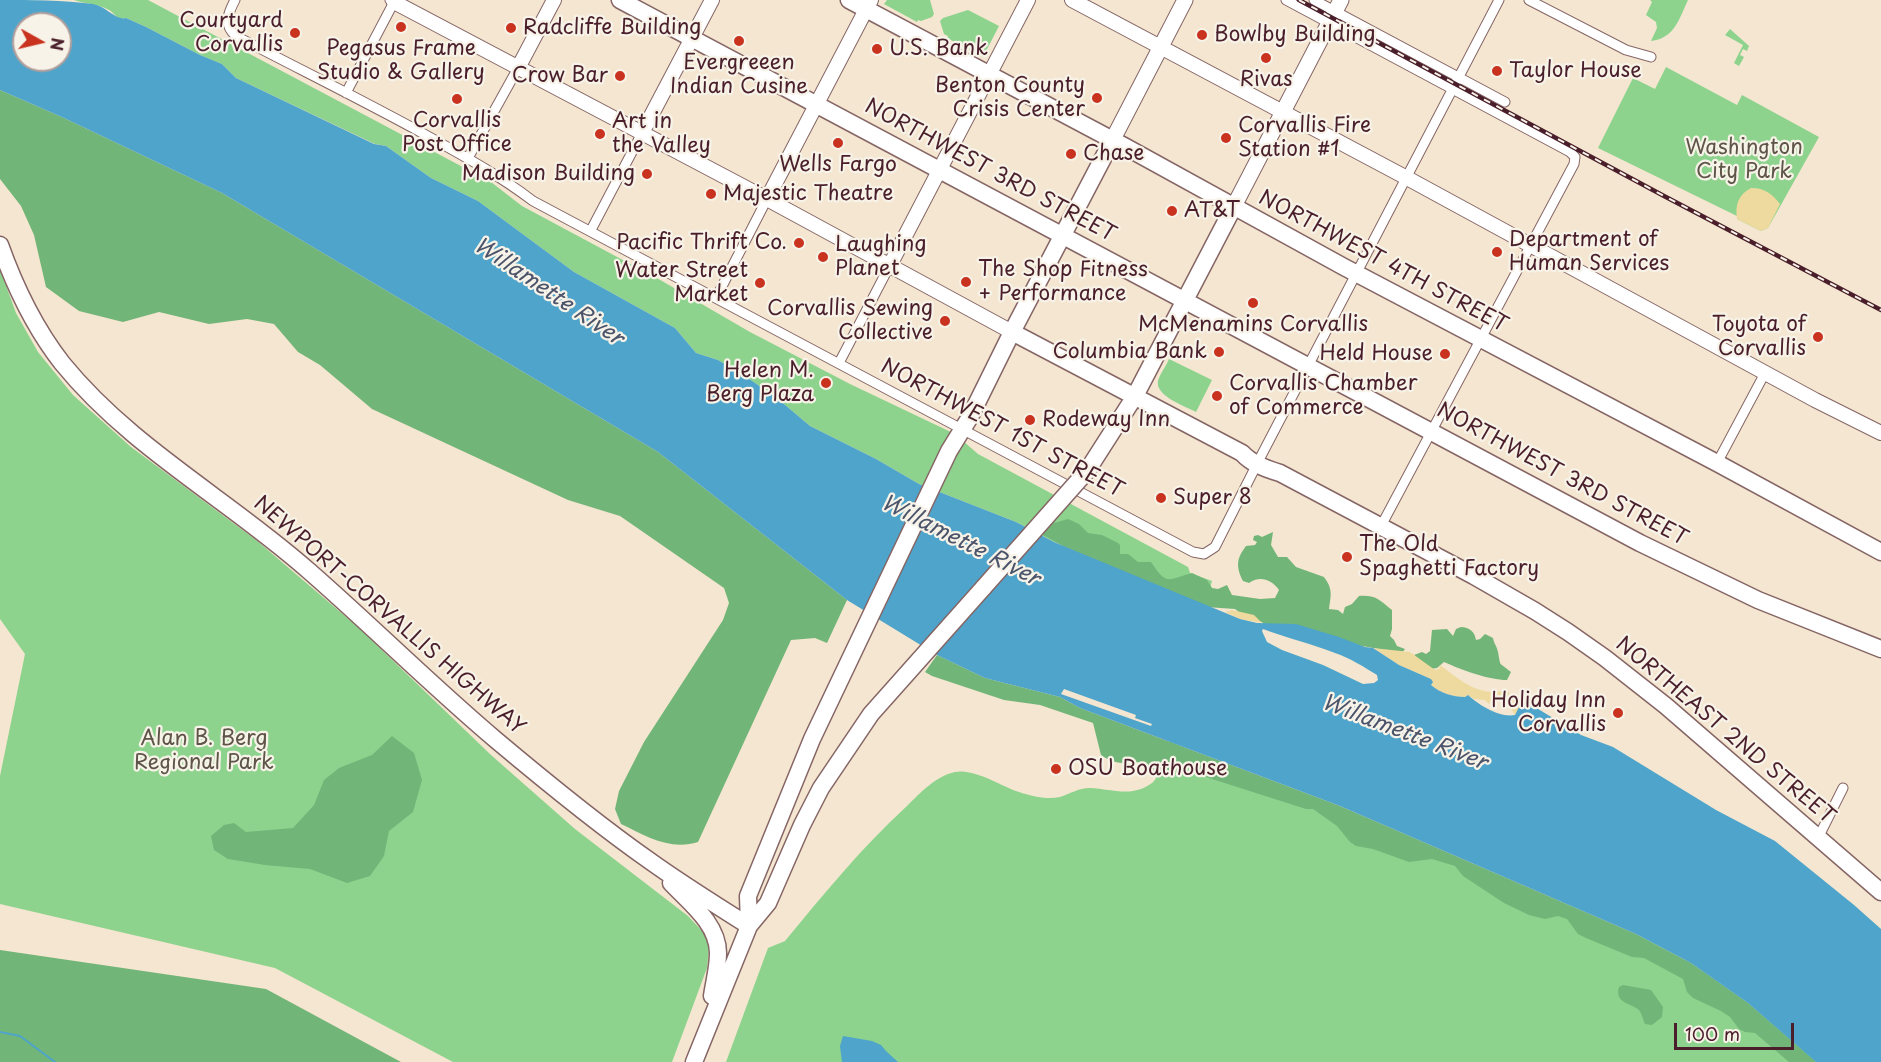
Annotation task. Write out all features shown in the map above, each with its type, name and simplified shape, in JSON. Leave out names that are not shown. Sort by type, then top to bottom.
[{"type":"highway","name":"NORTHWEST 3RD STREET","points":[[620,0],[1640,543],[1783,611],[1881,648]]},
{"type":"highway","name":"NORTHWEST 4TH STREET","points":[[849,0],[868,5],[989,75],[1233,208],[1881,552]]},
{"type":"highway","points":[[749,926],[748,896],[812,739],[949,451],[953,424],[989,379],[1112,141]]},
{"type":"highway","points":[[694,1062],[749,926],[768,903],[821,788],[871,714],[1087,471],[1135,396],[1233,208]]},
{"type":"highway","name":"NEWPORT-CORVALLIS HIGHWAY","points":[[0,245],[15,284],[34,321],[60,360],[103,407],[157,454],[292,556],[495,740],[650,862],[749,926]]},
{"type":"highway","name":"NORTHEAST 2ND STREET","points":[[1012,332],[1242,453],[1248,459],[1259,461],[1269,470],[1280,473],[1381,526],[1535,611],[1568,632],[1635,681],[1881,892]]},
{"type":"highway","points":[[650,862],[701,914],[714,932],[718,951],[712,995],[713,1012]]},
{"type":"main road","points":[[1112,141],[1185,0]]},
{"type":"main road","points":[[1233,208],[1335,11]]},
{"type":"street","name":"NORTHWEST 1ST STREET","points":[[235,0],[228,14],[229,28],[236,36],[468,158],[500,177],[533,201],[1193,552],[1208,553],[1216,545],[1259,461]]},
{"type":"street","points":[[468,158],[554,0]]},
{"type":"street","points":[[591,230],[712,0]]},
{"type":"street","points":[[839,363],[1028,0]]},
{"type":"street","points":[[1072,0],[1407,178],[1835,411],[1881,433]]},
{"type":"street","points":[[1286,0],[1335,11],[1453,89],[1570,152],[1575,157],[1574,164],[1381,526]]},
{"type":"street","points":[[1314,0],[1504,102]]},
{"type":"street","points":[[1259,461],[1499,0]]},
{"type":"street","points":[[1529,0],[1626,50],[1651,57]]},
{"type":"street","points":[[346,93],[393,1],[1012,332]]},
{"type":"street","points":[[716,298],[868,5]]},
{"type":"street","points":[[1717,463],[1765,373]]},
{"type":"street","points":[[1818,838],[1843,788]]},
{"type":"green space","points":[[74,0],[148,0],[491,182],[522,206],[662,281],[750,332],[850,384],[955,434],[978,454],[1188,567],[1190,573],[1212,581],[1205,604],[1054,542],[1016,522],[919,484],[876,459],[810,426],[778,399],[745,376],[718,360],[696,353],[675,328],[574,272],[478,201],[431,178],[386,146],[375,144],[236,78],[222,64],[146,27],[126,18],[118,18],[105,8]]},
{"type":"green space","points":[[887,0],[930,0],[934,14],[932,17],[917,22],[884,4]]},
{"type":"green space","points":[[1650,0],[1688,0],[1679,21],[1671,32],[1651,41],[1657,28],[1656,22],[1646,15],[1652,2]]},
{"type":"green space","points":[[968,10],[999,26],[983,57],[947,38],[948,36],[944,34],[940,21],[943,18]]},
{"type":"green space","points":[[1730,29],[1749,46],[1747,51],[1743,49],[1740,55],[1744,57],[1739,66],[1734,63],[1743,45],[1725,35]]},
{"type":"green space","name":"Washington City Park","points":[[1666,67],[1737,105],[1742,95],[1819,137],[1768,228],[1761,231],[1737,219],[1737,216],[1598,148],[1633,78],[1655,89]]},
{"type":"green space","points":[[0,90],[222,193],[658,452],[847,600],[827,643],[815,638],[791,640],[698,842],[678,845],[658,841],[621,824],[615,809],[619,791],[644,742],[723,620],[729,603],[724,588],[620,516],[568,500],[372,409],[320,365],[298,352],[274,324],[247,319],[209,324],[159,312],[123,322],[79,311],[46,287],[34,235],[21,206],[0,179]]},
{"type":"green space","name":"Alan B. Berg Regional Park","points":[[0,269],[16,313],[38,352],[73,395],[131,447],[256,540],[359,628],[491,755],[575,829],[688,916],[705,934],[709,948],[707,968],[672,1062],[453,1062],[275,968],[0,904],[0,776],[25,654],[0,619]]},
{"type":"green space","points":[[1169,359],[1212,380],[1196,412],[1166,396],[1158,386],[1159,378]]},
{"type":"green space","points":[[1068,519],[1079,524],[1088,533],[1102,535],[1118,543],[1120,554],[1128,554],[1138,562],[1151,562],[1164,578],[1172,579],[1192,573],[1207,580],[1212,588],[1218,589],[1227,585],[1232,595],[1260,599],[1275,598],[1279,590],[1266,580],[1257,579],[1249,583],[1243,581],[1238,567],[1239,559],[1246,546],[1255,545],[1257,542],[1253,540],[1254,536],[1262,537],[1273,532],[1271,545],[1278,557],[1287,557],[1296,567],[1324,577],[1331,592],[1329,609],[1338,610],[1343,614],[1345,607],[1352,604],[1359,596],[1370,596],[1392,610],[1390,636],[1397,646],[1405,649],[1402,653],[1390,654],[1379,649],[1267,629],[1262,622],[1244,616],[1235,609],[1206,607],[1065,547],[1043,535],[1047,525]]},
{"type":"green space","points":[[1461,627],[1471,630],[1476,640],[1485,634],[1493,638],[1501,664],[1511,672],[1507,680],[1484,676],[1444,662],[1437,668],[1430,669],[1414,655],[1422,652],[1426,654],[1430,651],[1432,630],[1447,629],[1453,636],[1456,629]]},
{"type":"green space","points":[[937,655],[985,678],[1060,697],[1080,708],[1340,806],[1636,934],[1691,963],[1748,1003],[1816,1062],[1789,1062],[1755,1033],[1739,1029],[1730,1017],[1693,998],[1687,992],[1683,979],[1644,958],[1632,957],[1578,934],[1567,919],[1558,916],[1545,919],[1529,915],[1504,903],[1463,876],[1455,866],[1432,859],[1409,862],[1373,849],[1356,846],[1337,826],[1313,809],[1306,809],[1209,778],[1181,763],[1171,762],[1170,766],[1174,770],[1170,774],[1153,777],[1138,762],[1114,762],[1101,755],[1093,723],[1040,705],[1004,700],[932,676],[925,672]]},
{"type":"green space","points":[[392,736],[414,753],[422,780],[413,812],[389,831],[384,856],[370,876],[347,883],[310,869],[228,859],[214,850],[211,836],[224,825],[234,823],[246,832],[293,828],[314,805],[324,780],[339,768],[372,755]]},
{"type":"green space","points":[[1169,741],[1691,963],[1748,1003],[1817,1062],[726,1062],[768,948],[785,941],[859,855],[890,822],[935,781],[948,774],[962,771],[987,778],[1019,792],[1050,798],[1086,788],[1122,792],[1137,790],[1155,780]]},
{"type":"green space","points":[[0,950],[266,989],[401,1062],[0,1062]]},
{"type":"green space","points":[[1623,985],[1651,990],[1663,1007],[1662,1017],[1652,1025],[1645,1024],[1639,1010],[1624,1002],[1619,996],[1619,987]]},
{"type":"sand","points":[[1751,188],[1768,192],[1780,204],[1768,228],[1761,231],[1737,219],[1738,201]]},
{"type":"sand","points":[[1232,610],[1254,615],[1262,623],[1240,619],[1225,612]]},
{"type":"sand","points":[[1373,648],[1410,652],[1435,670],[1439,669],[1440,665],[1463,682],[1479,690],[1497,692],[1506,690],[1515,701],[1522,703],[1515,715],[1506,700],[1492,699],[1489,704],[1485,700],[1474,699],[1468,695],[1460,697],[1447,694],[1431,685],[1431,679],[1399,665]]},
{"type":"water","name":"Willamette River","points":[[0,0],[59,1],[98,5],[118,17],[146,27],[222,64],[236,78],[374,144],[386,146],[431,178],[478,201],[574,272],[675,328],[696,353],[718,360],[745,376],[778,399],[810,426],[876,459],[919,484],[1016,522],[1054,542],[1240,619],[1257,623],[1296,624],[1373,648],[1399,665],[1431,679],[1433,682],[1431,685],[1438,690],[1456,696],[1468,695],[1483,707],[1496,713],[1515,715],[1525,701],[1581,735],[1613,747],[1716,810],[1775,841],[1881,929],[1881,1062],[1816,1062],[1748,1003],[1691,963],[1636,934],[1340,806],[1080,708],[1060,697],[985,678],[937,655],[847,600],[658,452],[222,193],[0,90]],"holes":[[[1263,629],[1346,657],[1377,675],[1378,680],[1374,683],[1363,684],[1323,665],[1282,650],[1267,642],[1262,631]]]},
{"type":"water","points":[[843,1036],[872,1041],[881,1045],[898,1062],[842,1062],[840,1046]]},
{"type":"pier","points":[[1064,689],[1136,715],[1135,718],[1152,724],[1151,726],[1061,694]]},
{"type":"waterway","points":[[0,1032],[20,1036],[55,1062]]},
{"type":"railway","points":[[1299,0],[1881,310]]},
{"type":"place","name":"Pegasus Frame Studio & Gallery","points":[[401,27]]},
{"type":"place","name":"Radcliffe Building","points":[[511,28]]},
{"type":"place","name":"Courtyard Corvallis","points":[[295,33]]},
{"type":"place","name":"Bowlby Building","points":[[1202,35]]},
{"type":"place","name":"Evergreeen Indian Cusine","points":[[739,41]]},
{"type":"place","name":"U.S. Bank","points":[[877,49]]},
{"type":"place","name":"Rivas","points":[[1266,58]]},
{"type":"place","name":"Taylor House","points":[[1497,71]]},
{"type":"place","name":"Crow Bar","points":[[620,76]]},
{"type":"place","name":"Benton County Crisis Center","points":[[1097,98]]},
{"type":"place","name":"Corvallis Post Office","points":[[457,99]]},
{"type":"place","name":"Art in the Valley","points":[[600,134]]},
{"type":"place","name":"Corvallis Fire Station #1","points":[[1226,138]]},
{"type":"place","name":"Wells Fargo","points":[[838,143]]},
{"type":"place","name":"Chase","points":[[1071,154]]},
{"type":"place","name":"Madison Building","points":[[647,174]]},
{"type":"place","name":"Majestic Theatre","points":[[711,194]]},
{"type":"place","name":"AT&T","points":[[1172,211]]},
{"type":"place","name":"Pacific Thrift Co.","points":[[799,243]]},
{"type":"place","name":"Department of Human Services","points":[[1497,252]]},
{"type":"place","name":"Laughing Planet","points":[[823,257]]},
{"type":"place","name":"The Shop Fitness + Performance","points":[[966,282]]},
{"type":"place","name":"Water Street Market","points":[[760,283]]},
{"type":"place","name":"McMenamins Corvallis","points":[[1253,303]]},
{"type":"place","name":"Corvallis Sewing Collective","points":[[945,321]]},
{"type":"place","name":"Toyota of Corvallis","points":[[1818,337]]},
{"type":"place","name":"Columbia Bank","points":[[1219,352]]},
{"type":"place","name":"Held House","points":[[1445,354]]},
{"type":"place","name":"Helen M. Berg Plaza","points":[[826,383]]},
{"type":"place","name":"Corvallis Chamber of Commerce","points":[[1217,396]]},
{"type":"place","name":"Rodeway Inn","points":[[1030,420]]},
{"type":"place","name":"Super 8","points":[[1161,498]]},
{"type":"place","name":"The Old Spaghetti Factory","points":[[1347,557]]},
{"type":"place","name":"Holiday Inn Corvallis","points":[[1618,713]]},
{"type":"place","name":"OSU Boathouse","points":[[1056,769]]}]
